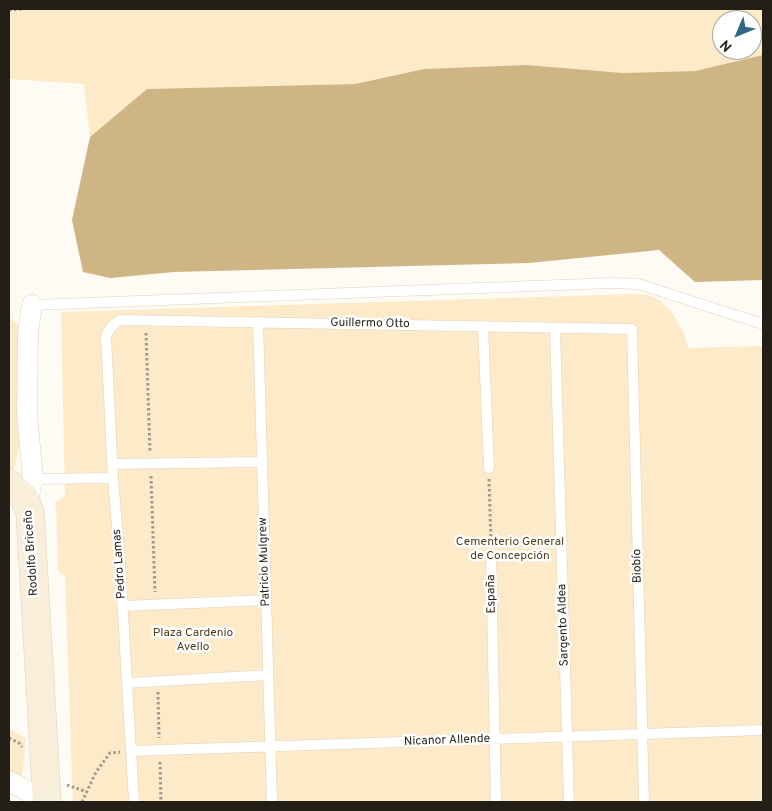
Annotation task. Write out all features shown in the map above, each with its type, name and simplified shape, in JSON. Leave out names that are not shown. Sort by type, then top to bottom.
[{"type":"street","name":"Rodolfo Briceño","points":[[32,305],[28,333],[27,414],[23,488],[30,512],[28,550],[35,708],[46,802]]},
{"type":"street","points":[[9,781],[46,802]]},
{"type":"lane","points":[[32,305],[612,282],[638,284],[763,324]]},
{"type":"lane","name":"Guillermo Otto","points":[[111,327],[120,320],[632,329]]},
{"type":"lane","name":"Patricio Mulgrew","points":[[258,322],[272,802]]},
{"type":"lane","points":[[483,326],[489,468]]},
{"type":"lane","name":"Pedro Lamas","points":[[111,327],[106,336],[112,464],[123,606],[134,802]]},
{"type":"lane","name":"Sargento Aldea","points":[[555,328],[569,802]]},
{"type":"lane","name":"Biobío","points":[[632,329],[644,802]]},
{"type":"lane","points":[[112,464],[262,462]]},
{"type":"lane","points":[[23,488],[113,478]]},
{"type":"lane","name":"España","points":[[491,554],[496,802]]},
{"type":"lane","points":[[123,606],[266,600]]},
{"type":"lane","points":[[127,683],[268,675]]},
{"type":"lane","name":"Nicanor Allende","points":[[131,752],[763,730]]},
{"type":"path","points":[[9,10],[23,9]]},
{"type":"path","points":[[489,468],[491,554]]},
{"type":"path","points":[[82,802],[96,772],[110,753],[131,752]]},
{"type":"green space","points":[[9,9],[763,9],[763,55],[762,10],[712,10],[712,60],[742,60],[695,71],[623,73],[527,65],[424,69],[355,84],[147,89],[90,137],[84,84],[9,79]]},
{"type":"green space","name":"Cementerio General de Concepción","points":[[647,295],[659,300],[671,311],[684,333],[688,348],[763,346],[763,802],[73,802],[65,577],[58,571],[56,502],[65,496],[61,312]]},
{"type":"green space","points":[[9,317],[28,333],[27,414],[13,473],[9,469]]},
{"type":"green space","points":[[9,729],[26,738],[23,770],[15,797],[9,793]]},
{"type":"shaded area","points":[[762,55],[763,280],[695,282],[659,250],[529,263],[174,272],[110,278],[83,272],[72,220],[90,137],[147,89],[355,84],[424,69],[527,65],[623,73],[695,71],[742,60],[762,60]]},
{"type":"park label","name":"Plaza Cardenio Avello","points":[[193,641]]}]
